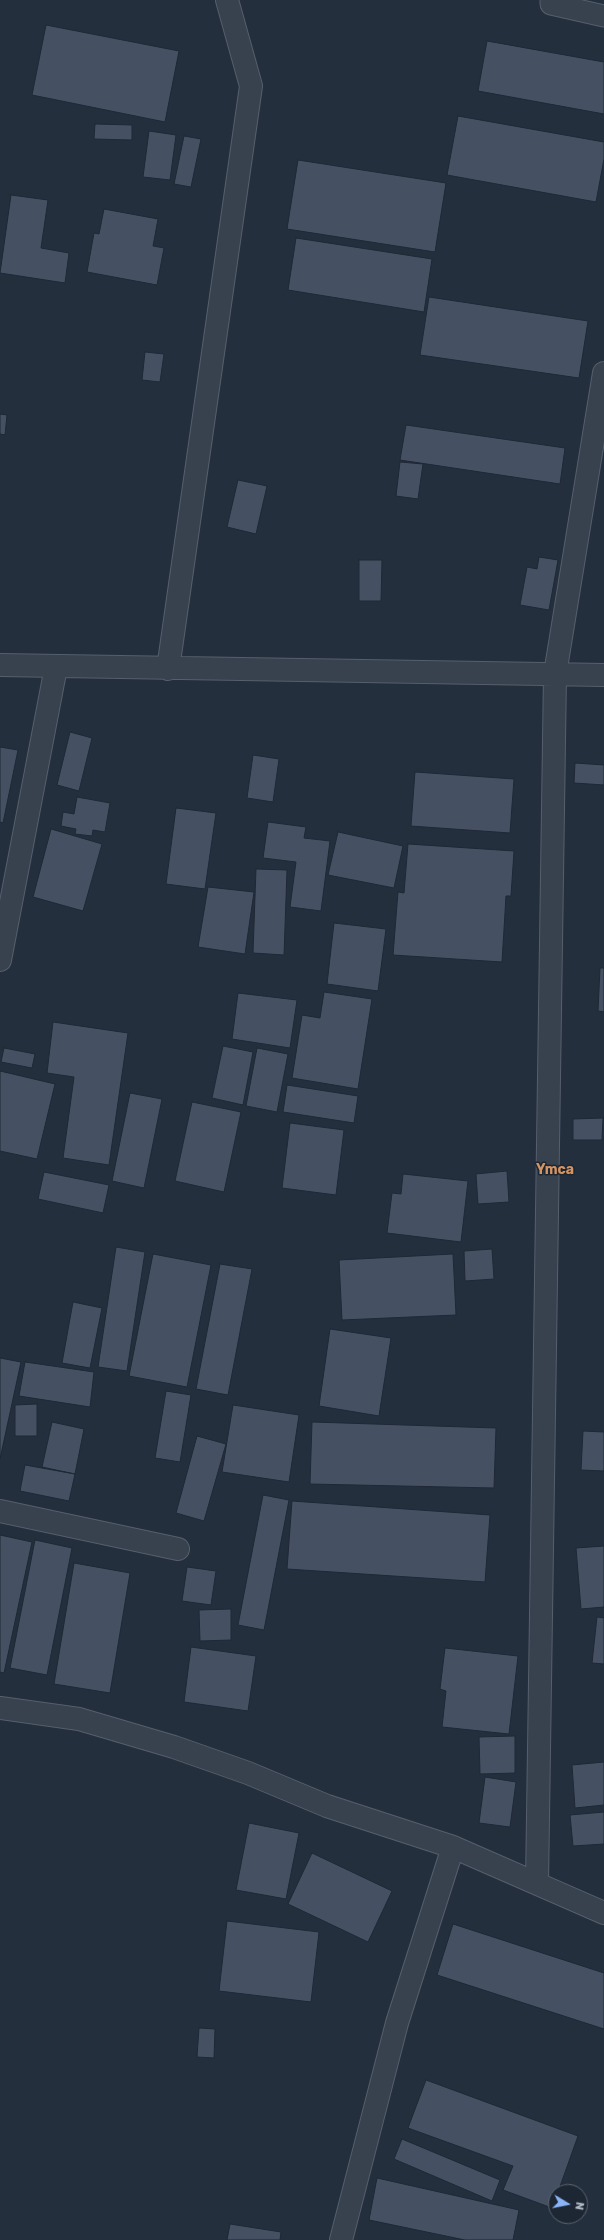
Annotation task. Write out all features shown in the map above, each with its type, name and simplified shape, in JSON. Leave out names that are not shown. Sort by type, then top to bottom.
[{"type":"street","points":[[168,669],[251,86],[227,0]]},
{"type":"street","points":[[537,1883],[555,674],[604,373]]},
{"type":"street","points":[[0,665],[168,669],[604,675]]},
{"type":"street","points":[[0,960],[56,666]]},
{"type":"street","points":[[0,1511],[178,1549]]},
{"type":"street","points":[[0,1708],[79,1720],[174,1747],[248,1773],[327,1806],[453,1847],[604,1913]]},
{"type":"street","points":[[341,2240],[397,2023],[453,1847]]},
{"type":"lane","points":[[551,0],[551,4],[604,16]]},
{"type":"building","points":[[46,25],[179,51],[165,122],[32,95]]},
{"type":"building","points":[[487,41],[604,62],[604,114],[478,91]]},
{"type":"building","points":[[458,116],[604,142],[604,159],[596,202],[447,175]]},
{"type":"building","points":[[95,124],[132,125],[132,140],[94,139]]},
{"type":"building","points":[[149,131],[176,135],[170,180],[143,177]]},
{"type":"building","points":[[184,136],[201,139],[191,187],[174,184]]},
{"type":"building","points":[[298,160],[446,183],[435,252],[287,229]]},
{"type":"building","points":[[11,195],[48,200],[41,248],[69,253],[65,283],[0,273]]},
{"type":"building","points":[[104,209],[158,219],[153,246],[164,248],[157,285],[87,272],[94,233],[99,234]]},
{"type":"building","points":[[296,238],[432,259],[424,312],[288,290]]},
{"type":"building","points":[[429,297],[588,321],[579,378],[420,355]]},
{"type":"building","points":[[145,352],[164,354],[160,382],[142,380]]},
{"type":"building","points":[[0,414],[7,415],[5,435],[0,434]]},
{"type":"building","points":[[406,425],[565,448],[560,484],[400,460]]},
{"type":"building","points":[[400,462],[423,464],[418,499],[396,496]]},
{"type":"building","points":[[238,480],[267,486],[256,534],[227,527]]},
{"type":"building","points":[[539,557],[558,560],[549,610],[520,605],[527,567],[537,569]]},
{"type":"building","points":[[359,560],[382,560],[381,601],[359,601]]},
{"type":"building","points":[[70,732],[92,738],[79,791],[57,785]]},
{"type":"building","points":[[0,747],[18,750],[3,823],[0,822]]},
{"type":"building","points":[[253,755],[279,759],[273,802],[247,798]]},
{"type":"building","points":[[575,763],[604,765],[604,785],[574,783]]},
{"type":"building","points":[[415,772],[514,779],[510,833],[411,826]]},
{"type":"building","points":[[77,797],[110,803],[105,832],[93,830],[92,836],[75,834],[76,829],[61,826],[63,812],[74,814]]},
{"type":"building","points":[[176,808],[216,813],[205,889],[166,884]]},
{"type":"building","points":[[268,822],[306,827],[304,838],[330,841],[321,911],[290,907],[296,862],[263,858]]},
{"type":"building","points":[[51,829],[102,844],[83,911],[33,897]]},
{"type":"building","points":[[338,832],[403,846],[394,888],[328,875]]},
{"type":"building","points":[[408,844],[514,851],[511,896],[506,896],[502,962],[393,955],[398,892],[404,893]]},
{"type":"building","points":[[256,869],[287,870],[284,955],[253,953]]},
{"type":"building","points":[[208,887],[254,892],[245,954],[198,947]]},
{"type":"building","points":[[334,923],[386,929],[378,991],[327,984]]},
{"type":"building","points":[[600,968],[604,968],[604,1012],[598,1011]]},
{"type":"building","points":[[324,992],[372,999],[358,1089],[292,1078],[302,1015],[320,1018]]},
{"type":"building","points":[[238,993],[297,1000],[290,1048],[232,1039]]},
{"type":"building","points":[[53,1022],[128,1033],[109,1165],[63,1158],[74,1077],[47,1073]]},
{"type":"building","points":[[223,1046],[253,1052],[243,1105],[212,1098]]},
{"type":"building","points":[[4,1048],[35,1054],[32,1068],[1,1062]]},
{"type":"building","points":[[257,1048],[288,1054],[277,1112],[246,1106]]},
{"type":"building","points":[[0,1071],[55,1084],[37,1159],[0,1151]]},
{"type":"building","points":[[287,1085],[358,1096],[354,1123],[283,1112]]},
{"type":"building","points":[[130,1093],[162,1099],[144,1188],[112,1181]]},
{"type":"building","points":[[192,1102],[241,1112],[224,1192],[175,1181]]},
{"type":"building","points":[[603,1118],[602,1140],[573,1140],[573,1119]]},
{"type":"building","points":[[290,1123],[344,1130],[336,1195],[282,1188]]},
{"type":"building","points":[[507,1171],[509,1202],[478,1204],[476,1174]]},
{"type":"building","points":[[44,1172],[109,1185],[103,1213],[38,1199]]},
{"type":"building","points":[[403,1174],[468,1181],[461,1242],[387,1233],[392,1193],[401,1194]]},
{"type":"building","points":[[116,1247],[145,1252],[127,1371],[98,1367]]},
{"type":"building","points":[[492,1249],[494,1279],[465,1281],[464,1251]]},
{"type":"building","points":[[153,1254],[211,1265],[187,1387],[129,1376]]},
{"type":"building","points":[[453,1254],[456,1315],[342,1320],[339,1260]]},
{"type":"building","points":[[220,1264],[252,1269],[228,1395],[196,1389]]},
{"type":"building","points":[[73,1302],[102,1308],[90,1368],[62,1363]]},
{"type":"building","points":[[330,1329],[391,1338],[379,1416],[319,1406]]},
{"type":"building","points":[[0,1358],[21,1362],[0,1459]]},
{"type":"building","points":[[25,1362],[94,1372],[90,1407],[19,1396]]},
{"type":"building","points":[[166,1391],[191,1395],[180,1462],[155,1458]]},
{"type":"building","points":[[37,1404],[37,1436],[15,1436],[15,1405]]},
{"type":"building","points":[[233,1405],[299,1415],[289,1482],[222,1472]]},
{"type":"building","points":[[52,1422],[84,1429],[75,1474],[42,1467]]},
{"type":"building","points":[[312,1422],[496,1428],[494,1488],[310,1484]]},
{"type":"building","points":[[583,1431],[604,1432],[604,1471],[581,1470]]},
{"type":"building","points":[[197,1436],[226,1444],[204,1521],[176,1513]]},
{"type":"building","points":[[25,1465],[75,1474],[69,1501],[20,1491]]},
{"type":"building","points":[[263,1495],[289,1500],[264,1630],[238,1625]]},
{"type":"building","points":[[292,1501],[490,1515],[485,1582],[287,1569]]},
{"type":"building","points":[[0,1535],[32,1542],[4,1673],[0,1672]]},
{"type":"building","points":[[35,1540],[72,1548],[47,1675],[10,1668]]},
{"type":"building","points":[[604,1546],[604,1607],[581,1609],[576,1548]]},
{"type":"building","points":[[74,1563],[130,1573],[110,1693],[54,1684]]},
{"type":"building","points":[[187,1567],[216,1571],[211,1605],[182,1601]]},
{"type":"building","points":[[231,1609],[231,1640],[200,1641],[199,1610]]},
{"type":"building","points":[[597,1617],[604,1618],[604,1664],[592,1663]]},
{"type":"building","points":[[191,1647],[256,1656],[248,1711],[184,1702]]},
{"type":"building","points":[[445,1648],[518,1656],[509,1734],[442,1727],[446,1691],[440,1689]]},
{"type":"building","points":[[515,1736],[515,1773],[480,1774],[479,1737]]},
{"type":"building","points":[[604,1762],[604,1805],[575,1808],[572,1765]]},
{"type":"building","points":[[485,1777],[516,1782],[510,1827],[479,1823]]},
{"type":"building","points":[[604,1812],[604,1844],[573,1846],[570,1815]]},
{"type":"building","points":[[249,1823],[299,1833],[286,1899],[236,1890]]},
{"type":"building","points":[[312,1853],[392,1891],[368,1942],[288,1904]]},
{"type":"building","points":[[227,1921],[319,1932],[311,2002],[219,1991]]},
{"type":"building","points":[[453,1924],[604,1973],[604,2029],[437,1975]]},
{"type":"building","points":[[199,2028],[215,2029],[214,2058],[197,2057]]},
{"type":"building","points":[[426,2080],[578,2136],[561,2184],[548,2184],[548,2207],[503,2190],[513,2166],[408,2128]]},
{"type":"building","points":[[402,2139],[500,2180],[492,2201],[394,2159]]},
{"type":"building","points":[[377,2178],[519,2210],[513,2240],[465,2240],[369,2220]]},
{"type":"building","points":[[230,2224],[281,2232],[280,2240],[227,2240]]},
{"type":"district","name":"Ymca","points":[[555,1170]]}]
